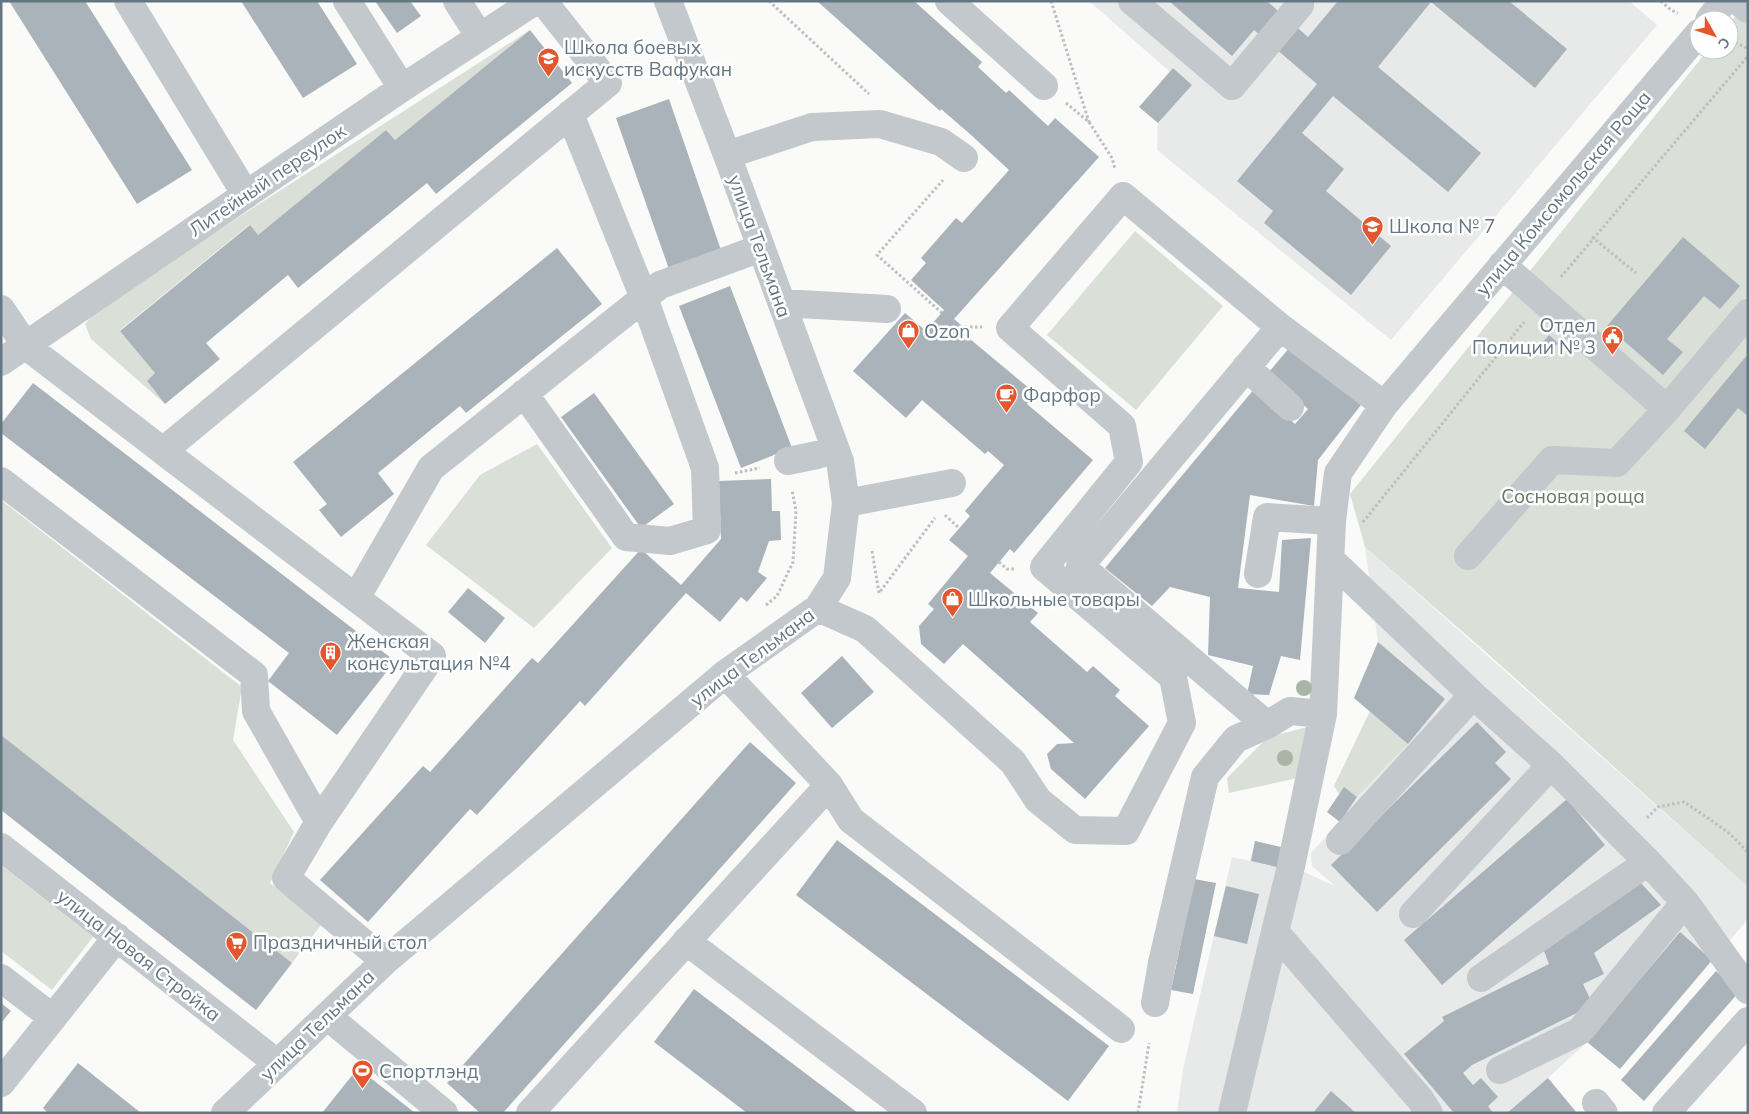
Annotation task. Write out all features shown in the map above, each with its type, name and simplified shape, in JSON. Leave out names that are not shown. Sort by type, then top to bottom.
[{"type":"street","points":[[128,1],[246,195]]},
{"type":"street","points":[[347,1],[402,88]]},
{"type":"street","points":[[457,1],[480,37]]},
{"type":"street","name":"Литейный переулок","points":[[1,362],[402,88],[535,1]]},
{"type":"street","points":[[163,451],[608,83],[542,1]]},
{"type":"street","name":"улица Тельмана","points":[[225,1113],[385,961],[726,674],[818,608],[837,578],[846,503],[840,461],[668,1]]},
{"type":"street","points":[[949,1],[1044,86]]},
{"type":"street","points":[[1132,1],[1232,86],[1300,5],[1300,1]]},
{"type":"street","points":[[1738,1],[1748,9]]},
{"type":"street","name":"улица Комсомольская Роща","points":[[1332,521],[1338,473],[1384,405],[1689,44]]},
{"type":"street","points":[[524,393],[626,537],[670,540],[707,530],[705,468],[644,298],[570,114]]},
{"type":"street","points":[[726,154],[812,127],[880,124],[941,142],[964,158]]},
{"type":"street","points":[[818,608],[865,629],[1012,762],[1038,800],[1075,830],[1126,831],[1182,723],[1173,677],[1044,568],[1129,462],[1122,426],[1010,328],[1123,196],[1280,327],[1384,405]]},
{"type":"street","points":[[356,598],[431,468],[660,285],[761,248]]},
{"type":"street","points":[[1502,265],[1667,409]]},
{"type":"street","points":[[782,303],[887,309]]},
{"type":"street","points":[[1,309],[26,346],[432,656],[319,822],[286,878],[385,961]]},
{"type":"street","points":[[1468,556],[1552,460],[1618,463],[1667,409],[1748,312]]},
{"type":"street","points":[[1267,725],[1080,566],[1280,327]]},
{"type":"street","points":[[1246,367],[1290,407]]},
{"type":"street","points":[[788,461],[835,449]]},
{"type":"street","points":[[1,481],[254,675],[256,711],[319,822]]},
{"type":"street","points":[[846,503],[952,483]]},
{"type":"street","points":[[1232,1113],[1291,866],[1323,714],[1332,521],[1267,517],[1258,574]]},
{"type":"street","points":[[1331,560],[1473,695],[1551,765],[1626,839],[1684,902],[1748,990]]},
{"type":"street","points":[[726,674],[829,785],[851,820],[1121,1029]]},
{"type":"street","points":[[1340,841],[1473,695]]},
{"type":"street","points":[[1155,1003],[1162,963],[1205,777],[1236,739],[1267,725],[1290,711],[1323,714]]},
{"type":"street","points":[[1413,914],[1551,765]]},
{"type":"street","points":[[530,1113],[829,785]]},
{"type":"street","name":"улица Новая Стройка","points":[[1,847],[277,1063]]},
{"type":"street","points":[[1481,978],[1648,862]]},
{"type":"street","points":[[1500,1070],[1580,1032],[1684,902]]},
{"type":"street","points":[[1275,932],[1420,1099],[1430,1113]]},
{"type":"street","points":[[1,1083],[116,937]]},
{"type":"street","points":[[686,941],[913,1113]]},
{"type":"street","points":[[1,978],[52,1018]]},
{"type":"street","points":[[327,1016],[444,1113]]},
{"type":"street","points":[[1666,1113],[1748,1021]]},
{"type":"path","points":[[769,1],[874,99]]},
{"type":"path","points":[[1052,1],[1089,122],[1112,158],[1123,196]]},
{"type":"path","points":[[1044,86],[1089,122]]},
{"type":"path","points":[[942,313],[877,255],[964,158]]},
{"type":"path","points":[[1592,237],[1636,273]]},
{"type":"path","points":[[705,468],[737,474],[788,461],[796,511],[794,562],[777,596],[763,609]]},
{"type":"path","points":[[871,546],[879,593],[940,511]]},
{"type":"path","points":[[1626,839],[1658,807],[1684,802],[1742,845],[1748,853]]},
{"type":"path","points":[[1138,1113],[1155,1003]]},
{"type":"shaded area","name":"Школа № 7","points":[[1089,1],[1629,1],[1657,25],[1391,340],[1157,150],[1158,123],[1192,85],[1173,68],[1170,72]]},
{"type":"shaded area","points":[[1365,547],[1748,887],[1748,919],[1620,1069],[1587,1042],[1507,1113],[1177,1113],[1183,1069],[1232,857],[1250,861],[1255,841],[1281,847],[1291,866],[1335,886],[1312,866],[1311,853],[1340,822],[1357,797],[1408,744],[1354,698],[1378,642]]},
{"type":"green space","name":"Сосновая роща","points":[[1748,1],[1748,887],[1487,653],[1365,547],[1350,494],[1700,60],[1739,60],[1739,12]]},
{"type":"green space","points":[[530,30],[395,140],[386,130],[258,235],[249,225],[120,330],[155,373],[147,381],[165,404],[91,339],[85,324],[102,305]]},
{"type":"green space","points":[[1135,231],[1223,306],[1136,410],[1047,335]]},
{"type":"green space","points":[[537,444],[612,548],[534,628],[426,545],[480,475]]},
{"type":"green space","points":[[1,500],[242,687],[233,740],[294,832],[270,883],[321,925],[292,963],[1,735]]},
{"type":"green space","points":[[1370,711],[1408,744],[1357,797],[1344,788],[1339,794],[1334,786]]},
{"type":"green space","points":[[1308,727],[1298,778],[1229,793],[1227,778],[1268,737]]},
{"type":"green space","points":[[1,865],[93,937],[52,990],[1,951]]},
{"type":"building","points":[[9,1],[85,1],[192,170],[137,204]]},
{"type":"building","points":[[241,1],[317,1],[357,64],[303,98]]},
{"type":"building","points":[[375,1],[410,1],[421,16],[397,33]]},
{"type":"building","points":[[817,1],[914,1],[982,62],[978,67],[1006,93],[1009,90],[1048,126],[1055,118],[1099,157],[954,319],[961,325],[958,329],[1036,394],[1027,404],[1093,460],[1014,553],[1010,549],[990,573],[1038,613],[1030,622],[1087,672],[1093,666],[1120,690],[1115,696],[1149,726],[1085,799],[1051,769],[1047,754],[1057,744],[1074,743],[963,644],[944,664],[921,644],[919,626],[934,609],[928,604],[968,556],[949,540],[970,516],[965,511],[1004,465],[988,451],[985,454],[922,400],[906,418],[853,371],[905,313],[926,331],[944,310],[911,280],[926,263],[921,258],[956,218],[962,223],[1009,170]]},
{"type":"building","points":[[1169,1],[1267,1],[1308,37],[1338,1],[1509,1],[1567,49],[1535,88],[1431,2],[1378,67],[1481,153],[1448,192],[1333,96],[1302,133],[1344,169],[1326,191],[1391,246],[1351,295],[1264,223],[1273,211],[1237,181],[1317,84],[1254,30],[1232,56]]},
{"type":"building","points":[[530,30],[572,83],[436,194],[427,183],[298,288],[288,275],[206,343],[220,359],[165,404],[147,381],[155,373],[120,331],[250,225],[258,235],[386,130],[395,140]]},
{"type":"building","points":[[1173,68],[1192,85],[1158,123],[1139,107]]},
{"type":"building","points":[[669,99],[722,253],[670,272],[616,118]]},
{"type":"building","points":[[1683,237],[1740,286],[1720,309],[1704,296],[1667,339],[1683,352],[1663,375],[1607,326]]},
{"type":"building","points":[[557,248],[602,304],[466,413],[460,406],[378,473],[394,494],[341,537],[319,510],[327,504],[293,462]]},
{"type":"building","points":[[730,286],[792,448],[741,468],[679,306]]},
{"type":"building","points":[[1549,335],[1558,343],[1545,358],[1536,350]]},
{"type":"building","points":[[1290,347],[1361,405],[1318,460],[1314,506],[1250,495],[1238,588],[1279,592],[1282,540],[1311,538],[1300,660],[1281,656],[1269,695],[1247,694],[1253,666],[1208,655],[1210,597],[1170,587],[1152,606],[1105,568],[1255,388],[1295,424],[1308,409],[1268,373]]},
{"type":"building","points":[[1748,354],[1748,416],[1738,408],[1705,449],[1684,431]]},
{"type":"building","points":[[33,383],[395,661],[337,735],[268,681],[289,653],[1,433],[1,424]]},
{"type":"building","points":[[594,393],[674,504],[641,528],[561,417]]},
{"type":"building","points":[[771,479],[772,511],[780,511],[781,540],[769,541],[758,572],[767,578],[747,602],[741,597],[720,622],[686,593],[585,706],[580,701],[477,815],[470,809],[368,922],[320,880],[423,766],[430,772],[532,658],[538,663],[641,549],[681,585],[721,539],[719,481]]},
{"type":"building","points":[[468,588],[505,618],[485,643],[448,612]]},
{"type":"building","points":[[1378,642],[1445,699],[1408,744],[1354,698]]},
{"type":"building","points":[[842,656],[874,692],[832,728],[801,693]]},
{"type":"building","points":[[1477,722],[1506,752],[1495,763],[1511,779],[1377,912],[1331,865]]},
{"type":"building","points":[[1,735],[292,963],[256,1010],[1,810]]},
{"type":"building","points":[[750,742],[796,783],[503,1113],[480,1113],[447,1083]]},
{"type":"building","points":[[1344,787],[1357,797],[1340,822],[1327,812]]},
{"type":"building","points":[[1567,799],[1605,845],[1442,985],[1404,940]]},
{"type":"building","points":[[837,840],[1109,1046],[1068,1101],[796,895]]},
{"type":"building","points":[[1255,841],[1281,847],[1277,867],[1251,861]]},
{"type":"building","points":[[1194,879],[1216,883],[1193,994],[1171,990]]},
{"type":"building","points":[[1640,882],[1661,905],[1594,953],[1604,974],[1583,984],[1593,1005],[1472,1065],[1463,1073],[1473,1085],[1481,1078],[1498,1097],[1488,1106],[1493,1113],[1454,1113],[1404,1054],[1444,1021],[1442,1017],[1549,964],[1544,951]]},
{"type":"building","points":[[1226,886],[1259,894],[1247,944],[1214,936]]},
{"type":"building","points":[[1680,932],[1712,960],[1620,1069],[1587,1042]]},
{"type":"building","points":[[1716,971],[1739,992],[1644,1101],[1621,1080]]},
{"type":"building","points":[[694,989],[858,1113],[747,1113],[654,1042]]},
{"type":"building","points":[[1,1003],[11,1011],[1,1023]]},
{"type":"building","points":[[78,1063],[141,1113],[48,1113],[43,1108]]},
{"type":"building","name":"Спортлэнд","points":[[358,1068],[415,1113],[322,1113]]},
{"type":"building","points":[[1548,1078],[1577,1113],[1507,1113]]},
{"type":"building","points":[[1331,1091],[1356,1113],[1313,1113]]},
{"type":"place","name":"Школа боевых искусств Вафукан","points":[[548,77]]},
{"type":"place","name":"Школа № 7","points":[[1373,245]]},
{"type":"place","name":"Ozon","points":[[908,350]]},
{"type":"place","name":"Отдел Полиции № 3","points":[[1612,355]]},
{"type":"place","name":"Фарфор","points":[[1007,414]]},
{"type":"place","name":"Школьные товары","points":[[952,618]]},
{"type":"place","name":"Женская консультация №4","points":[[331,671]]},
{"type":"place","name":"Праздничный стол","points":[[237,961]]},
{"type":"place","name":"Спортлэнд","points":[[363,1090]]}]
